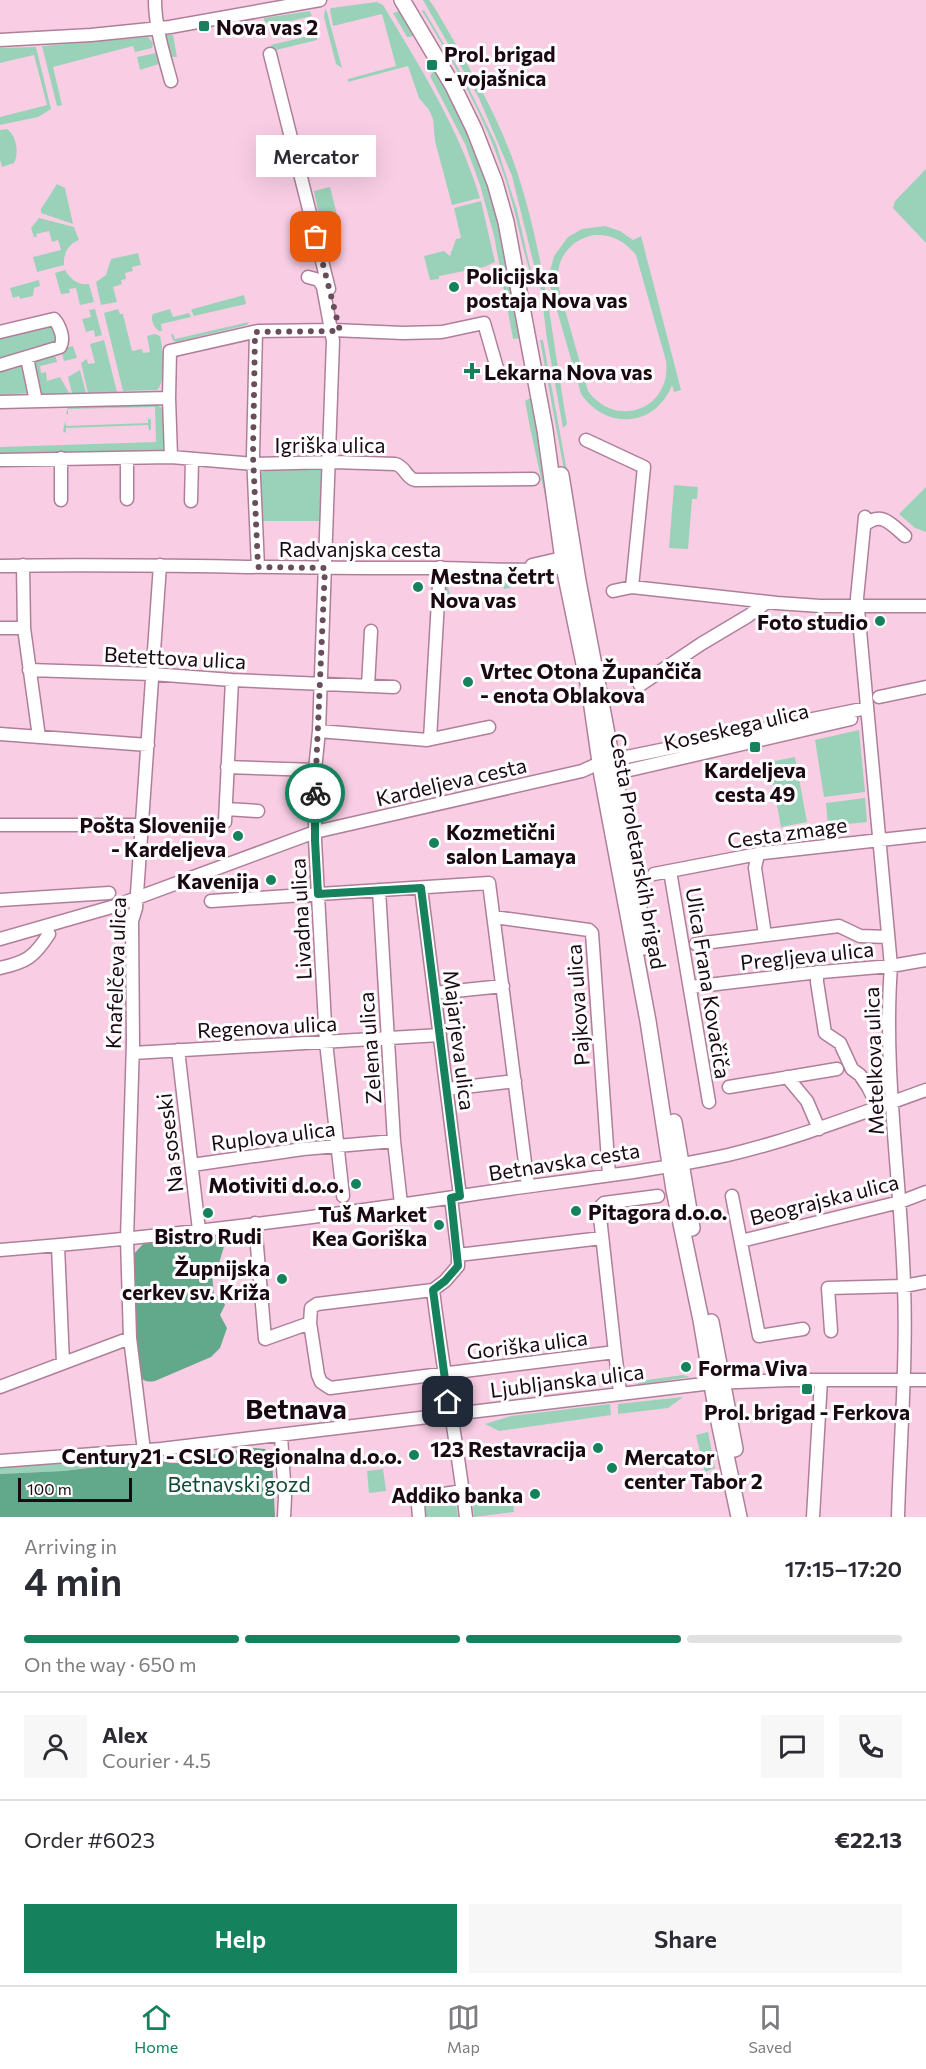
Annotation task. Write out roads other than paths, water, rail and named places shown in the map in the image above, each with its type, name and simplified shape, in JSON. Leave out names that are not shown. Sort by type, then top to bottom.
[{"type":"main road","name":"Cesta Proletarskih brigad","points":[[402,0],[462,104],[495,183],[506,222],[608,768],[635,882],[676,1164],[687,1198],[741,1517]]},
{"type":"main road","name":"Cesta Proletarskih brigad","points":[[411,0],[470,102],[488,141],[502,181],[522,262],[570,561]]},
{"type":"street","points":[[155,0],[158,28],[171,81]]},
{"type":"street","points":[[0,40],[91,35],[158,28],[320,0]]},
{"type":"street","points":[[270,54],[336,331]]},
{"type":"street","points":[[308,277],[315,278],[322,283],[336,331]]},
{"type":"street","points":[[0,332],[52,319],[56,321],[62,339],[62,346],[0,365]]},
{"type":"street","points":[[171,457],[170,351],[257,331],[442,332],[484,323],[499,375]]},
{"type":"street","points":[[257,331],[254,464],[258,567]]},
{"type":"street","name":"Livadna ulica","points":[[336,331],[319,684],[319,731],[315,770],[315,836],[326,1042],[343,1196]]},
{"type":"street","points":[[27,358],[36,401]]},
{"type":"street","points":[[0,402],[169,398]]},
{"type":"street","points":[[586,440],[644,467],[632,587]]},
{"type":"street","name":"Igriška ulica","points":[[0,460],[171,457],[254,464],[395,464],[402,467],[410,478],[416,480],[533,479]]},
{"type":"street","points":[[61,458],[61,500]]},
{"type":"street","points":[[127,458],[127,499]]},
{"type":"street","points":[[191,501],[192,459]]},
{"type":"street","name":"Metelkova ulica","points":[[898,1517],[904,1286],[892,1102],[889,993],[891,966],[858,605],[865,521],[881,519],[888,521],[905,536]]},
{"type":"street","name":"Radvanjska cesta","points":[[0,566],[440,567],[533,571],[570,561]]},
{"type":"street","points":[[23,565],[24,628],[39,737]]},
{"type":"street","name":"Knafelčeva ulica","points":[[144,1451],[130,1338],[127,1239],[133,1053],[132,921],[136,903],[143,825],[160,565]]},
{"type":"street","points":[[430,739],[440,567]]},
{"type":"street","points":[[613,591],[632,587],[820,606],[926,606]]},
{"type":"street","points":[[640,685],[767,602]]},
{"type":"street","points":[[0,628],[24,628]]},
{"type":"street","points":[[368,686],[371,631]]},
{"type":"street","name":"Betettova ulica","points":[[29,670],[394,687]]},
{"type":"street","points":[[225,822],[232,680]]},
{"type":"street","points":[[879,697],[926,687]]},
{"type":"street","name":"Koseskega ulica","points":[[582,771],[608,768],[867,712]]},
{"type":"street","points":[[319,731],[430,739],[489,727]]},
{"type":"street","points":[[0,734],[148,745]]},
{"type":"street","points":[[227,767],[315,770]]},
{"type":"street","name":"Kardeljeva cesta","points":[[0,941],[29,940],[49,934],[329,829],[582,771]]},
{"type":"street","points":[[226,809],[258,811]]},
{"type":"street","points":[[0,825],[143,825]]},
{"type":"street","name":"Cesta zmage","points":[[654,874],[758,854],[926,835]]},
{"type":"street","points":[[758,854],[756,868],[765,935]]},
{"type":"street","name":"Ulica Frana Kovačiča","points":[[670,871],[709,1102]]},
{"type":"street","points":[[211,901],[489,883],[528,1186]]},
{"type":"street","name":"Majarjeva ulica","points":[[421,888],[447,1089],[456,1197]]},
{"type":"street","name":"Zelena ulica","points":[[380,890],[394,1141],[401,1204]]},
{"type":"street","points":[[0,900],[109,893]]},
{"type":"street","name":"Kardeljeva cesta","points":[[0,941],[136,903]]},
{"type":"street","name":"Pajkova ulica","points":[[494,917],[589,930],[592,933],[609,1174]]},
{"type":"street","points":[[696,944],[839,926],[860,936],[888,938]]},
{"type":"street","points":[[0,968],[18,964],[30,958],[49,934]]},
{"type":"street","name":"Pregljeva ulica","points":[[691,987],[891,966],[926,960]]},
{"type":"street","points":[[817,972],[825,1033],[840,1043],[852,1069],[860,1075],[878,1107]]},
{"type":"street","points":[[435,993],[503,987]]},
{"type":"street","name":"Regenova ulica","points":[[133,1053],[440,1035]]},
{"type":"street","name":"Na soseski","points":[[177,1050],[199,1230]]},
{"type":"street","points":[[729,1087],[837,1069]]},
{"type":"street","points":[[787,1077],[807,1101],[819,1129]]},
{"type":"street","points":[[447,1089],[515,1081]]},
{"type":"street","name":"Betnavska cesta","points":[[0,1250],[127,1239],[255,1223],[456,1197],[676,1164],[729,1154],[819,1129],[926,1090]]},
{"type":"street","name":"Ruplova ulica","points":[[192,1165],[338,1145],[394,1141]]},
{"type":"street","name":"Beograjska ulica","points":[[732,1196],[741,1241],[900,1202],[926,1192]]},
{"type":"street","name":"Goriška ulica","points":[[620,1392],[599,1208],[604,1203],[658,1196]]},
{"type":"street","points":[[255,1223],[265,1339],[310,1323],[312,1308],[317,1304],[433,1290],[445,1281],[458,1266],[456,1197]]},
{"type":"street","points":[[458,1256],[602,1238]]},
{"type":"street","points":[[741,1241],[759,1336],[803,1329]]},
{"type":"street","points":[[58,1246],[63,1363]]},
{"type":"street","points":[[831,1331],[828,1288],[904,1286],[926,1282]]},
{"type":"street","name":"Goriška ulica","points":[[433,1290],[443,1374],[452,1413],[466,1517]]},
{"type":"street","name":"Goriška ulica","points":[[310,1323],[318,1376],[324,1385],[330,1388],[615,1352]]},
{"type":"street","points":[[0,1387],[130,1338]]},
{"type":"street","points":[[813,1517],[821,1380]]},
{"type":"street","name":"Ljubljanska ulica","points":[[0,1461],[144,1451],[281,1436],[620,1392],[717,1382],[926,1380]]},
{"type":"street","points":[[281,1436],[284,1517]]},
{"type":"street","points":[[418,1517],[418,1505],[424,1497],[463,1491]]},
{"type":"place","name":"Nova vas 2","points":[[204,26]]},
{"type":"place","name":"Prol. brigad - vojašnica","points":[[432,65]]},
{"type":"place","name":"Mercator","points":[[316,237]]},
{"type":"place","name":"Policijska postaja Nova vas","points":[[454,287]]},
{"type":"place","name":"Lekarna Nova vas","points":[[472,371]]},
{"type":"place","name":"Mestna četrt Nova vas","points":[[418,587]]},
{"type":"place","name":"Foto studio","points":[[880,621]]},
{"type":"place","name":"Vrtec Otona Župančiča - enota Oblakova","points":[[468,682]]},
{"type":"place","name":"Kardeljeva cesta 49","points":[[755,747]]},
{"type":"place","name":"Pošta Slovenije - Kardeljeva","points":[[238,836]]},
{"type":"place","name":"Kozmetični salon Lamaya","points":[[434,843]]},
{"type":"place","name":"Kavenija","points":[[271,880]]},
{"type":"place","name":"Motiviti d.o.o.","points":[[356,1184]]},
{"type":"place","name":"Pitagora d.o.o.","points":[[576,1211]]},
{"type":"place","name":"Bistro Rudi","points":[[208,1213]]},
{"type":"place","name":"Tuš Market Kea Goriška","points":[[439,1225]]},
{"type":"place","name":"Župnijska cerkev sv. Križa","points":[[282,1279]]},
{"type":"place","name":"Forma Viva","points":[[686,1367]]},
{"type":"place","name":"Prol. brigad - Ferkova","points":[[807,1389]]},
{"type":"place","name":"123 Restavracija","points":[[598,1448]]},
{"type":"place","name":"Century21 - CSLO Regionalna d.o.o.","points":[[414,1455]]},
{"type":"place","name":"Mercator center Tabor 2","points":[[612,1468]]},
{"type":"place","name":"Addiko banka","points":[[535,1494]]},
{"type":"district","name":"Betnava","points":[[296,1408]]},
{"type":"park label","name":"Betnavski gozd","points":[[239,1483]]}]
